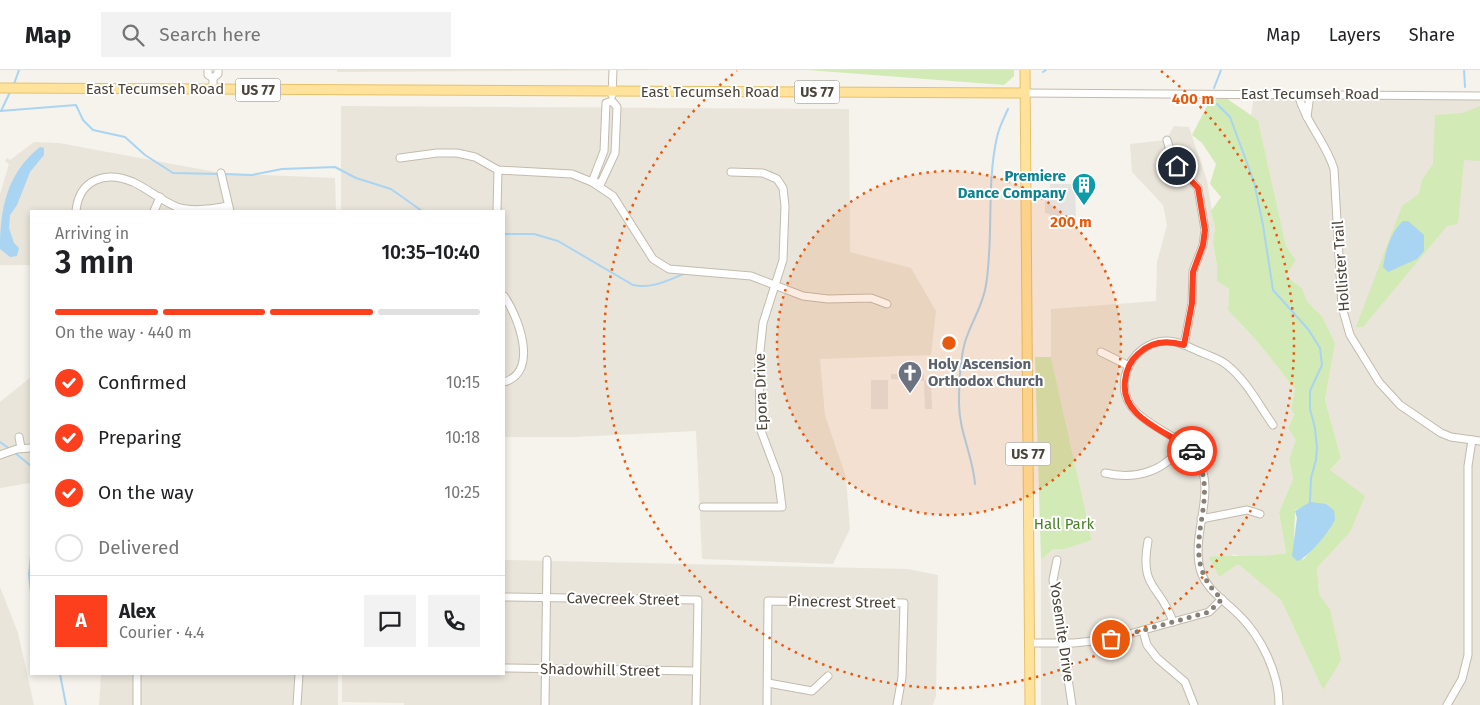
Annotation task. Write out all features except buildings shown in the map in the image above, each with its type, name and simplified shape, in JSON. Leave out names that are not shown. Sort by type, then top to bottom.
[{"type":"main road","points":[[1024,93],[1025,70]]},
{"type":"main road","name":"East Tecumseh Road","points":[[0,88],[1024,93]]},
{"type":"main road","name":"US 77","points":[[1024,93],[1030,705]]},
{"type":"street","points":[[208,70],[208,75],[213,78]]},
{"type":"street","points":[[213,78],[218,74],[218,70]]},
{"type":"street","points":[[592,182],[601,183],[615,153],[617,107],[612,101],[612,70]]},
{"type":"street","points":[[213,78],[213,90]]},
{"type":"street","name":"East Tecumseh Road","points":[[1024,93],[1480,96]]},
{"type":"street","name":"Hollister Trail","points":[[1298,94],[1302,111],[1328,154],[1334,169],[1342,307],[1350,335],[1379,382],[1400,405],[1441,433],[1451,437],[1480,441]]},
{"type":"street","points":[[1307,117],[1310,94]]},
{"type":"street","points":[[592,182],[604,151],[606,103],[612,101]]},
{"type":"street","points":[[1167,140],[1173,161],[1198,188],[1205,230],[1203,245],[1193,272],[1192,303],[1184,345]]},
{"type":"street","points":[[400,158],[437,153],[457,153],[475,157],[498,170],[572,174],[592,182],[613,196],[653,259],[669,269],[752,276],[775,287],[803,296],[828,299],[871,298],[887,304]]},
{"type":"street","points":[[497,210],[498,170]]},
{"type":"street","points":[[730,172],[763,173],[777,179],[783,188],[785,206],[783,260],[775,287]]},
{"type":"street","points":[[76,210],[80,194],[90,182],[116,178],[128,180],[177,206],[185,208],[229,209],[221,173]]},
{"type":"street","points":[[154,210],[160,197]]},
{"type":"street","name":"Epora Drive","points":[[703,507],[782,508],[778,476],[760,428],[760,338],[775,287]]},
{"type":"street","points":[[505,298],[517,318],[523,350],[522,365],[516,375],[505,381]]},
{"type":"street","points":[[1273,425],[1228,366],[1218,359],[1184,345],[1169,342],[1155,343],[1141,351],[1129,366],[1124,384],[1129,405],[1143,419],[1183,444],[1192,452],[1202,469],[1205,486],[1198,556],[1200,566],[1205,581],[1251,628],[1260,642],[1276,682],[1279,705]]},
{"type":"street","points":[[1101,352],[1129,366]]},
{"type":"street","points":[[18,449],[19,437]]},
{"type":"street","points":[[1447,705],[1462,679],[1468,654],[1468,466],[1472,440]]},
{"type":"street","points":[[1105,473],[1122,477],[1152,472],[1170,461],[1183,444]]},
{"type":"street","points":[[0,455],[18,449],[30,448]]},
{"type":"street","points":[[1201,519],[1247,510],[1260,514]]},
{"type":"street","points":[[1148,541],[1145,559],[1150,583],[1169,609],[1173,622]]},
{"type":"street","points":[[545,705],[547,560]]},
{"type":"street","name":"Yosemite Drive","points":[[1057,560],[1053,580],[1072,705]]},
{"type":"street","name":"Cavecreek Street","points":[[505,598],[698,600],[696,705]]},
{"type":"street","points":[[1030,643],[1097,641],[1143,631],[1209,612],[1222,599]]},
{"type":"street","name":"Pinecrest Street","points":[[768,683],[768,600],[904,603],[902,677],[897,705]]},
{"type":"street","points":[[1143,631],[1156,658],[1185,682],[1194,705]]},
{"type":"street","name":"Shadowhill Street","points":[[505,668],[696,671]]},
{"type":"street","points":[[137,675],[137,705]]},
{"type":"street","points":[[297,705],[299,675]]},
{"type":"street","points":[[767,705],[768,683],[812,692],[828,676]]},
{"type":"shaded area","points":[[337,70],[677,70],[337,72]]},
{"type":"shaded area","points":[[1254,96],[1480,97],[1480,705],[1041,705],[1041,560],[1053,549],[1092,540],[1051,357],[1051,309],[1156,301],[1157,262],[1167,225],[1163,205],[1132,172],[1130,144],[1166,140],[1174,126],[1189,127],[1207,181],[1215,228],[1213,243],[1217,266],[1217,280],[1229,289],[1228,310],[1257,341],[1295,389],[1291,409],[1294,413],[1288,427],[1297,440],[1289,459],[1293,479],[1279,512],[1286,553],[1251,558],[1232,554],[1238,564],[1281,600],[1323,690],[1330,609],[1319,594],[1317,568],[1350,532],[1330,470],[1341,458],[1325,400],[1335,343],[1322,316],[1307,301],[1302,288],[1286,276],[1296,260],[1286,246],[1258,120],[1251,115]]},
{"type":"shaded area","points":[[341,106],[849,109],[850,252],[911,268],[936,311],[931,355],[820,359],[825,415],[846,477],[850,529],[833,564],[702,559],[696,431],[576,437],[505,437],[505,210],[341,210]]},
{"type":"shaded area","points":[[34,142],[59,143],[221,173],[335,178],[336,210],[30,210],[30,265],[0,265],[0,194],[9,164],[5,161],[7,158],[10,160]]},
{"type":"shaded area","points":[[1050,184],[1075,184],[1076,219],[1051,219],[1050,214],[1045,213],[1045,199],[1050,198],[1045,196],[1045,190],[1050,189]]},
{"type":"shaded area","points":[[891,374],[924,374],[924,380],[931,380],[932,409],[925,409],[924,381],[891,379]]},
{"type":"shaded area","points":[[30,378],[30,483],[0,488],[0,402]]},
{"type":"shaded area","points":[[871,380],[888,380],[888,409],[871,409]]},
{"type":"shaded area","points":[[505,560],[907,569],[938,575],[936,696],[933,705],[404,705],[404,703],[342,702],[342,675],[505,675]]},
{"type":"shaded area","points":[[0,587],[18,633],[34,705],[0,705]]},
{"type":"shaded area","points":[[101,675],[338,675],[338,705],[99,705]]},
{"type":"green space","points":[[808,70],[1014,70],[1014,76],[1004,85]]},
{"type":"green space","points":[[1226,98],[1258,120],[1286,246],[1296,260],[1286,276],[1302,288],[1307,301],[1322,316],[1335,343],[1325,400],[1341,458],[1330,470],[1365,496],[1350,532],[1317,568],[1319,594],[1330,609],[1341,660],[1323,690],[1281,600],[1238,564],[1219,577],[1209,557],[1286,553],[1279,512],[1293,479],[1289,459],[1296,440],[1288,428],[1294,414],[1291,409],[1295,389],[1257,341],[1228,310],[1229,289],[1217,281],[1217,266],[1213,243],[1215,228],[1211,211],[1221,197],[1210,184],[1216,164],[1202,143],[1192,135],[1210,100]],"holes":[[[1326,504],[1334,510],[1330,529],[1303,560],[1294,538],[1295,510],[1307,505]]]},
{"type":"green space","points":[[1480,106],[1480,161],[1464,160],[1458,224],[1447,226],[1363,327],[1356,327],[1402,206],[1419,194],[1422,180],[1433,164],[1435,115],[1463,113]]},
{"type":"green space","name":"Hall Park","points":[[1035,357],[1051,357],[1092,540],[1064,549],[1053,549],[1041,560]]},
{"type":"water","points":[[40,147],[44,148],[44,155],[30,172],[17,205],[10,215],[9,228],[14,243],[19,248],[17,256],[10,257],[0,249],[4,206],[13,180],[20,168]]},
{"type":"water","points":[[1403,221],[1408,221],[1424,235],[1424,251],[1417,259],[1388,272],[1383,267],[1387,248],[1392,236]]},
{"type":"water","points":[[1310,502],[1326,504],[1334,510],[1335,519],[1319,543],[1297,561],[1292,556],[1297,518],[1295,511]]},
{"type":"waterway","points":[[14,84],[19,70]]},
{"type":"waterway","points":[[1214,88],[1221,70]]},
{"type":"waterway","points":[[1464,70],[1465,87]]},
{"type":"waterway","points":[[1,111],[11,90]]},
{"type":"waterway","points":[[1217,104],[1230,117],[1254,182],[1273,290],[1308,329],[1320,348],[1322,365],[1310,391],[1310,409],[1315,428],[1317,448],[1311,478],[1310,502]]},
{"type":"waterway","points":[[0,111],[76,105],[83,120],[93,130],[125,137],[145,155],[173,173],[218,174]]},
{"type":"waterway","points":[[975,484],[960,414],[960,372],[965,342],[986,285],[990,248],[994,155],[998,133],[1008,109]]},
{"type":"waterway","points":[[223,174],[252,175],[282,169],[335,167],[356,178],[391,189],[421,210]]},
{"type":"waterway","points":[[505,234],[534,234],[558,241],[633,285],[654,285],[686,273]]},
{"type":"waterway","points":[[0,442],[10,449]]},
{"type":"waterway","points":[[14,452],[30,465]]},
{"type":"waterway","points":[[30,564],[30,584]]},
{"type":"waterway","points":[[60,675],[66,705]]},
{"type":"way so far","points":[[1111,639],[1209,612],[1217,607],[1222,599],[1205,581],[1198,560],[1205,486],[1201,465],[1192,451]]},
{"type":"place","name":"Premiere Dance Company","points":[[1084,206]]},
{"type":"place","name":"Holy Ascension Orthodox Church","points":[[910,394]]},
{"type":"route","points":[[1177,166],[1198,188],[1205,230],[1203,245],[1194,266],[1192,303],[1184,345],[1174,342],[1162,342],[1150,345],[1133,359],[1128,368],[1124,384],[1127,400],[1132,409],[1143,419],[1172,436],[1192,451]]}]
